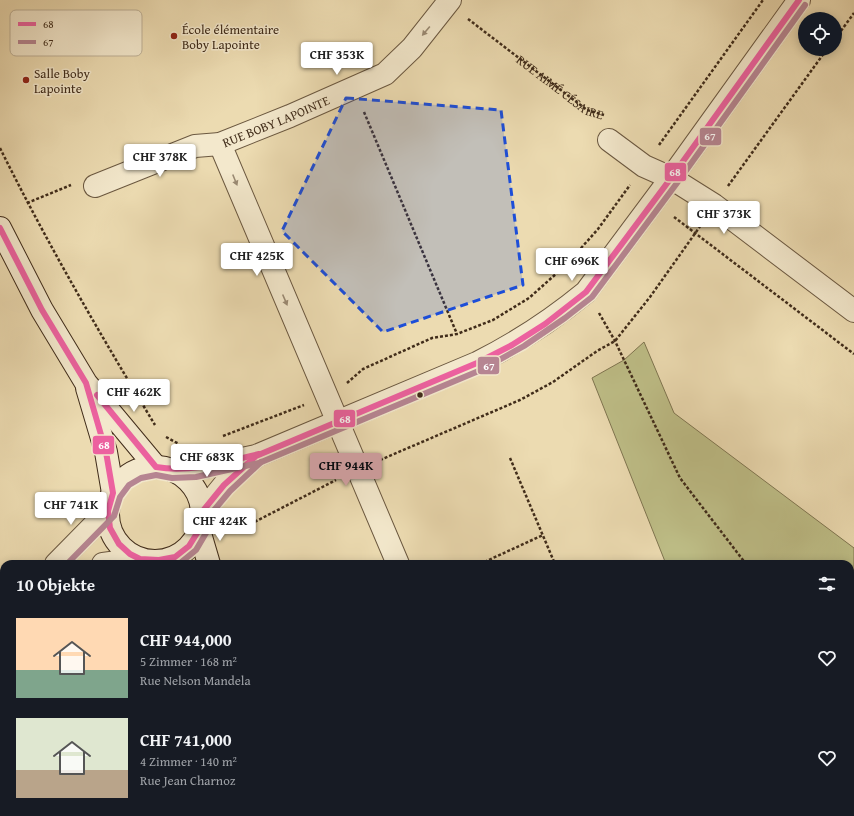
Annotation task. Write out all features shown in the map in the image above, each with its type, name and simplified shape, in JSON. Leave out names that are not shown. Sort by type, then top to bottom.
[{"type":"street","name":"RUE BOBY LAPOINTE","points":[[95,186],[195,146],[220,144],[290,116],[384,74],[412,48],[450,0]]},
{"type":"street","points":[[59,560],[110,502],[123,479],[138,470],[164,468],[195,469],[256,456],[477,363],[512,345],[545,324],[586,292],[671,178],[799,0]]},
{"type":"street","points":[[609,140],[644,166],[671,178],[714,205],[854,311]]},
{"type":"street","points":[[220,144],[336,422],[396,560]]},
{"type":"street","points":[[0,228],[42,310],[86,383],[164,468],[188,480],[198,494],[208,560]]},
{"type":"street","points":[[86,383],[106,452],[110,502],[110,528],[119,544],[130,554],[151,560]]},
{"type":"street","points":[[159,560],[175,557],[190,546],[201,521],[224,485],[256,456]]},
{"type":"path","points":[[644,166],[763,0]]},
{"type":"path","points":[[842,29],[854,13]]},
{"type":"path","name":"RUE AIMÉ CÉSAIRE","points":[[468,19],[587,110],[609,116]]},
{"type":"path","points":[[364,112],[457,334]]},
{"type":"path","points":[[0,148],[27,203],[90,319],[160,430]]},
{"type":"path","points":[[27,203],[73,184],[95,186]]},
{"type":"path","points":[[216,439],[325,396],[343,387],[363,369],[432,338],[457,334],[493,320],[529,298],[566,265],[598,229],[630,184],[854,354]]},
{"type":"path","points":[[586,292],[615,341],[680,478],[743,560]]},
{"type":"path","points":[[163,434],[167,439],[182,446]]},
{"type":"path","points":[[510,458],[553,560]]},
{"type":"path","points":[[489,560],[543,535]]},
{"type":"highlighted area","points":[[346,98],[501,110],[523,285],[383,332],[282,231]]},
{"type":"green space","points":[[644,342],[674,413],[854,548],[854,560],[664,560],[592,378],[624,360]]},
{"type":"transit line","name":"68","points":[[0,228],[42,310],[86,383],[106,452],[113,493],[108,511],[110,528],[119,544],[130,554],[140,559],[159,560],[175,557],[189,546],[199,530],[202,512],[224,485],[256,456],[477,363],[512,345],[545,324],[586,292],[671,178],[799,0]]},
{"type":"transit line","name":"67","points":[[71,560],[114,516],[120,497],[129,485],[141,478],[156,475],[172,478],[196,477],[259,463],[481,370],[524,346],[565,318],[592,297],[677,183],[805,5]]},
{"type":"transit line","name":"68","points":[[97,395],[156,467],[182,469],[195,468],[259,454]]},
{"type":"transit line","name":"67","points":[[184,560],[196,550],[206,533],[210,515],[230,491],[261,462]]},
{"type":"place","name":"École élémentaire Boby Lapointe","points":[[174,36]]},
{"type":"place","name":"Salle Boby Lapointe","points":[[26,80]]}]
